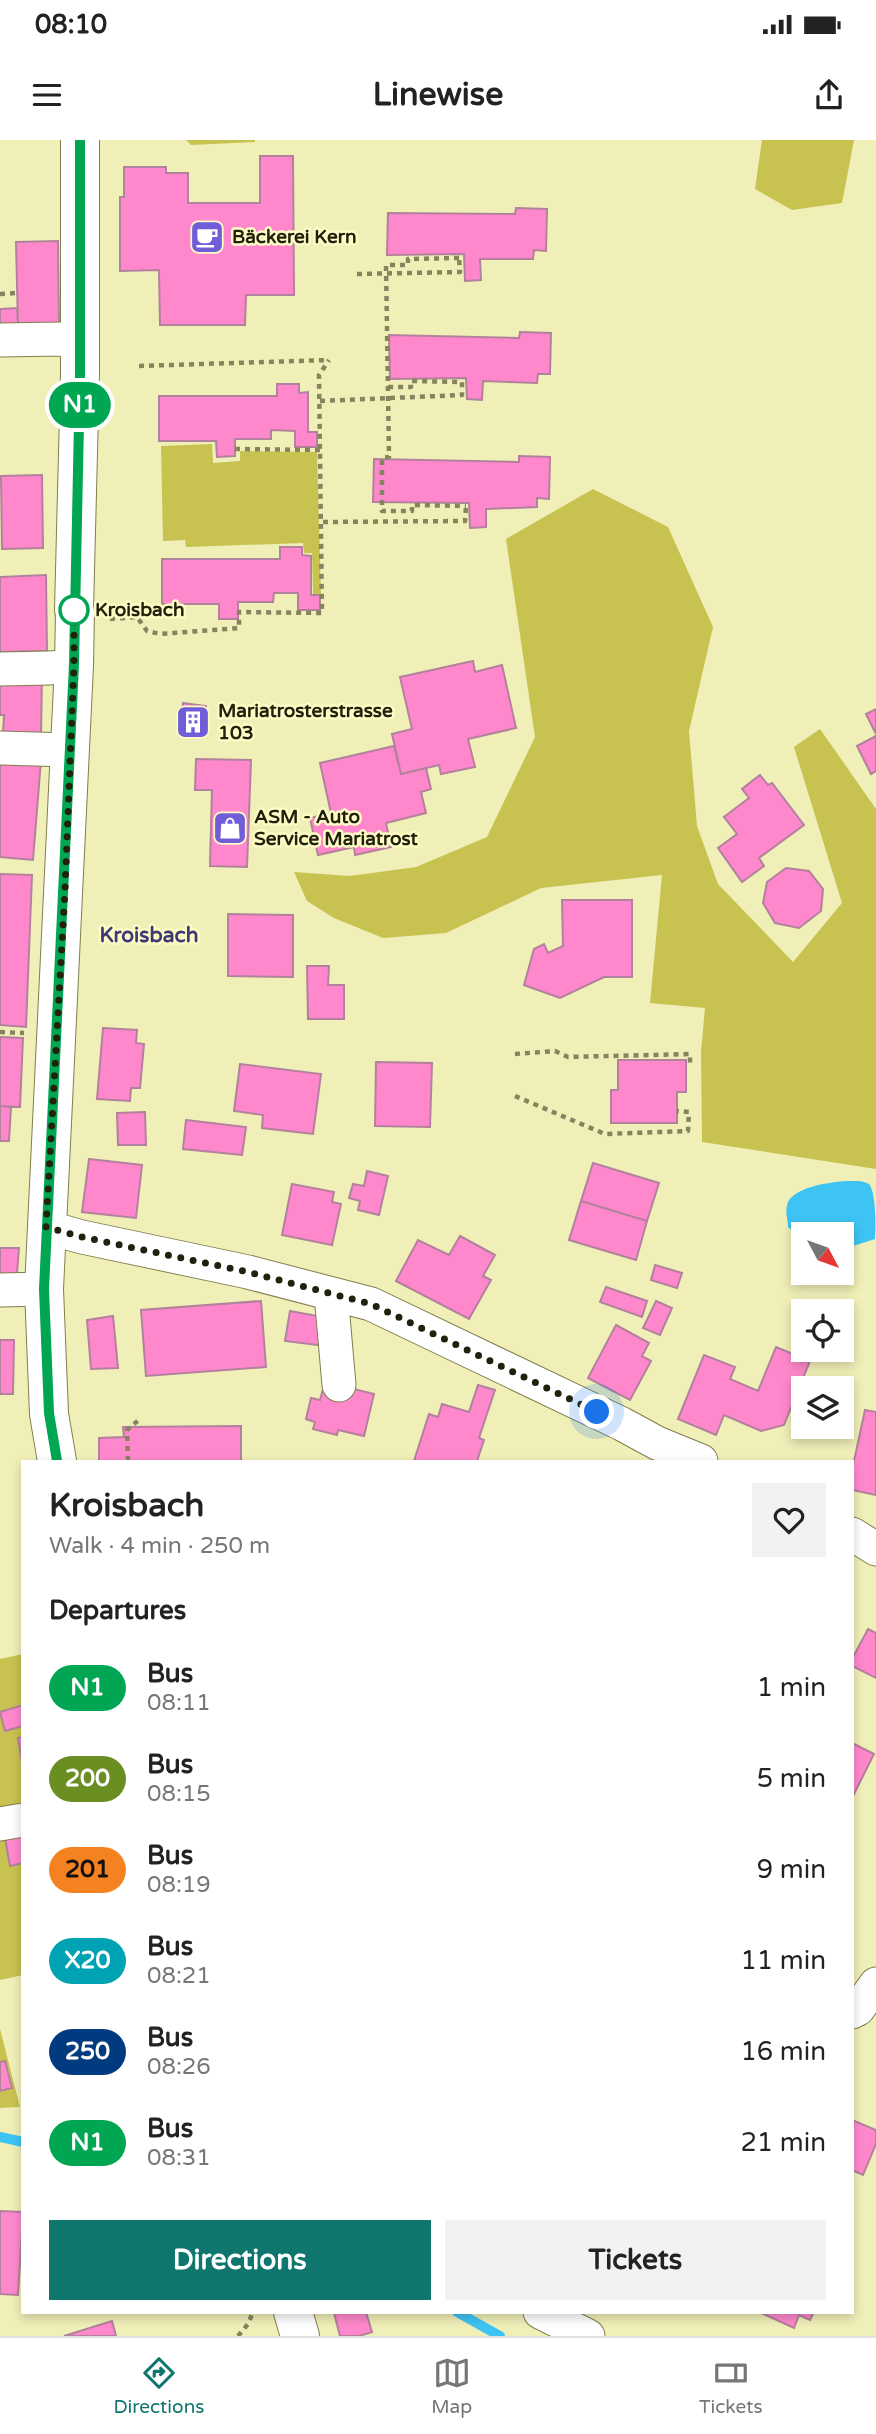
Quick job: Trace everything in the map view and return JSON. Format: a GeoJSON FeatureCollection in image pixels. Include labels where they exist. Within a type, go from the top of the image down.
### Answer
{"type":"FeatureCollection","features":[{"type":"Feature","properties":{"kind":"main road"},"geometry":{"type":"LineString","coordinates":[[57,1460],[49,1413],[44,1289],[74,664],[80,345],[80,140]]}},
{"type":"Feature","properties":{"kind":"main road"},"geometry":{"type":"LineString","coordinates":[[294,2314],[300,2336]]}},
{"type":"Feature","properties":{"kind":"street"},"geometry":{"type":"LineString","coordinates":[[0,340],[61,339],[80,345]]}},
{"type":"Feature","properties":{"kind":"street"},"geometry":{"type":"LineString","coordinates":[[0,669],[50,668],[74,664]]}},
{"type":"Feature","properties":{"kind":"street"},"geometry":{"type":"LineString","coordinates":[[0,748],[70,750]]}},
{"type":"Feature","properties":{"kind":"street"},"geometry":{"type":"LineString","coordinates":[[46,1227],[248,1272],[371,1304],[643,1450],[696,1460]]}},
{"type":"Feature","properties":{"kind":"street"},"geometry":{"type":"LineString","coordinates":[[0,1290],[44,1289]]}},
{"type":"Feature","properties":{"kind":"street"},"geometry":{"type":"LineString","coordinates":[[331,1294],[339,1385]]}},
{"type":"Feature","properties":{"kind":"street"},"geometry":{"type":"LineString","coordinates":[[854,1536],[876,1549]]}},
{"type":"Feature","properties":{"kind":"street"},"geometry":{"type":"LineString","coordinates":[[0,1824],[21,1820]]}},
{"type":"Feature","properties":{"kind":"street"},"geometry":{"type":"LineString","coordinates":[[854,2011],[876,1984]]}},
{"type":"Feature","properties":{"kind":"street"},"geometry":{"type":"LineString","coordinates":[[544,2314],[589,2336]]}},
{"type":"Feature","properties":{"kind":"path"},"geometry":{"type":"LineString","coordinates":[[323,522],[465,520],[466,506],[412,505],[412,511],[382,511],[382,457],[389,457],[388,387],[386,265],[408,265],[408,259],[459,258],[460,272],[357,274]]}},
{"type":"Feature","properties":{"kind":"path"},"geometry":{"type":"LineString","coordinates":[[0,294],[17,293]]}},
{"type":"Feature","properties":{"kind":"path"},"geometry":{"type":"LineString","coordinates":[[104,619],[137,617],[146,631],[160,634],[239,628],[239,612],[323,613],[319,375],[329,360],[139,366]]}},
{"type":"Feature","properties":{"kind":"path"},"geometry":{"type":"LineString","coordinates":[[320,401],[462,395],[462,382],[411,381],[411,387],[388,387]]}},
{"type":"Feature","properties":{"kind":"path"},"geometry":{"type":"LineString","coordinates":[[235,449],[321,450]]}},
{"type":"Feature","properties":{"kind":"path"},"geometry":{"type":"LineString","coordinates":[[0,1032],[28,1033]]}},
{"type":"Feature","properties":{"kind":"path"},"geometry":{"type":"LineString","coordinates":[[515,1054],[555,1052],[568,1057],[690,1054],[690,1065]]}},
{"type":"Feature","properties":{"kind":"path"},"geometry":{"type":"LineString","coordinates":[[515,1096],[606,1134],[688,1131],[689,1112],[677,1111]]}},
{"type":"Feature","properties":{"kind":"path"},"geometry":{"type":"LineString","coordinates":[[128,1460],[127,1430],[141,1418]]}},
{"type":"Feature","properties":{"kind":"path"},"geometry":{"type":"LineString","coordinates":[[238,2336],[252,2314]]}},
{"type":"Feature","properties":{"kind":"shaded area"},"geometry":{"type":"Polygon","coordinates":[[[186,140],[255,140],[255,142],[191,145],[186,140]]]}},
{"type":"Feature","properties":{"kind":"shaded area"},"geometry":{"type":"Polygon","coordinates":[[[762,140],[854,140],[842,203],[792,210],[755,189],[762,140]]]}},
{"type":"Feature","properties":{"kind":"shaded area"},"geometry":{"type":"Polygon","coordinates":[[[212,444],[213,463],[240,461],[240,451],[317,452],[321,594],[313,594],[312,553],[304,553],[303,543],[186,547],[185,540],[163,541],[161,446],[212,444]]]}},
{"type":"Feature","properties":{"kind":"shaded area"},"geometry":{"type":"Polygon","coordinates":[[[593,489],[668,527],[713,627],[689,731],[697,826],[718,884],[793,962],[842,903],[794,747],[820,729],[876,809],[876,1169],[702,1142],[701,1052],[705,1008],[650,1003],[662,875],[541,888],[446,933],[383,938],[334,918],[307,901],[294,872],[350,876],[416,867],[487,837],[535,737],[506,539],[593,489]]]}},
{"type":"Feature","properties":{"kind":"shaded area"},"geometry":{"type":"Polygon","coordinates":[[[21,1654],[21,1975],[0,1980],[0,1659],[21,1654]]]}},
{"type":"Feature","properties":{"kind":"shaded area"},"geometry":{"type":"Polygon","coordinates":[[[0,2029],[20,2107],[0,2108],[0,2029]]]}},
{"type":"Feature","properties":{"kind":"water"},"geometry":{"type":"Polygon","coordinates":[[[858,1181],[869,1184],[875,1210],[875,1239],[854,1246],[854,1222],[791,1222],[791,1230],[788,1227],[786,1213],[790,1199],[803,1190],[831,1183],[858,1181]]]}},
{"type":"Feature","properties":{"kind":"building","name":"Bäckerei Kern"},"geometry":{"type":"Polygon","coordinates":[[[260,156],[293,156],[294,295],[246,295],[245,325],[160,325],[159,270],[120,271],[120,197],[124,197],[124,167],[166,167],[166,173],[188,173],[188,203],[260,203],[260,156]]]}},
{"type":"Feature","properties":{"kind":"building"},"geometry":{"type":"Polygon","coordinates":[[[516,208],[547,209],[546,251],[534,250],[533,259],[480,259],[481,280],[465,281],[464,254],[387,255],[388,213],[515,214],[516,208]]]}},
{"type":"Feature","properties":{"kind":"building"},"geometry":{"type":"Polygon","coordinates":[[[58,241],[59,324],[18,326],[16,242],[58,241]]]}},
{"type":"Feature","properties":{"kind":"building"},"geometry":{"type":"Polygon","coordinates":[[[17,308],[18,326],[0,326],[0,309],[17,308]]]}},
{"type":"Feature","properties":{"kind":"building"},"geometry":{"type":"Polygon","coordinates":[[[520,332],[551,333],[550,374],[538,374],[537,383],[483,381],[482,400],[467,399],[466,378],[390,379],[389,335],[519,338],[520,332]]]}},
{"type":"Feature","properties":{"kind":"building"},"geometry":{"type":"Polygon","coordinates":[[[277,384],[299,384],[299,393],[308,392],[308,432],[317,432],[317,447],[295,447],[295,431],[271,430],[271,439],[235,439],[235,456],[217,457],[216,441],[159,441],[159,396],[277,396],[277,384]]]}},
{"type":"Feature","properties":{"kind":"building"},"geometry":{"type":"Polygon","coordinates":[[[519,456],[550,457],[549,499],[537,498],[537,507],[486,509],[486,527],[470,528],[469,503],[373,502],[374,459],[519,462],[519,456]]]}},
{"type":"Feature","properties":{"kind":"building"},"geometry":{"type":"Polygon","coordinates":[[[42,475],[43,548],[2,549],[1,476],[42,475]]]}},
{"type":"Feature","properties":{"kind":"building"},"geometry":{"type":"Polygon","coordinates":[[[280,547],[302,547],[302,555],[311,556],[311,595],[320,595],[320,610],[298,610],[298,593],[274,593],[273,602],[238,602],[238,619],[219,619],[219,604],[162,604],[162,559],[280,559],[280,547]]]}},
{"type":"Feature","properties":{"kind":"building"},"geometry":{"type":"Polygon","coordinates":[[[46,575],[47,651],[0,652],[0,577],[46,575]]]}},
{"type":"Feature","properties":{"kind":"building"},"geometry":{"type":"Polygon","coordinates":[[[473,661],[475,672],[502,665],[516,728],[468,739],[475,767],[441,774],[439,765],[401,774],[392,734],[412,729],[400,677],[473,661]]]}},
{"type":"Feature","properties":{"kind":"building"},"geometry":{"type":"Polygon","coordinates":[[[42,674],[41,736],[3,735],[4,715],[0,715],[0,683],[42,674]]]}},
{"type":"Feature","properties":{"kind":"building","name":"Mariatrosterstrasse 103"},"geometry":{"type":"Polygon","coordinates":[[[183,703],[206,706],[204,730],[181,728],[183,703]]]}},
{"type":"Feature","properties":{"kind":"building"},"geometry":{"type":"Polygon","coordinates":[[[876,709],[876,734],[866,714],[876,709]]]}},
{"type":"Feature","properties":{"kind":"building"},"geometry":{"type":"Polygon","coordinates":[[[876,736],[876,771],[871,774],[857,746],[876,736]]]}},
{"type":"Feature","properties":{"kind":"building"},"geometry":{"type":"Polygon","coordinates":[[[394,746],[401,774],[426,768],[431,789],[421,792],[426,813],[386,823],[391,847],[355,855],[354,847],[318,855],[310,818],[331,813],[320,763],[394,746]]]}},
{"type":"Feature","properties":{"kind":"building"},"geometry":{"type":"Polygon","coordinates":[[[0,757],[41,760],[33,860],[0,857],[0,757]]]}},
{"type":"Feature","properties":{"kind":"building","name":"ASM - Auto Service Mariatrost"},"geometry":{"type":"Polygon","coordinates":[[[196,759],[251,760],[247,867],[210,866],[212,790],[195,790],[196,759]]]}},
{"type":"Feature","properties":{"kind":"building"},"geometry":{"type":"Polygon","coordinates":[[[760,775],[768,785],[772,783],[804,825],[759,858],[764,866],[742,882],[718,848],[737,834],[724,817],[749,798],[742,789],[760,775]]]}},
{"type":"Feature","properties":{"kind":"building"},"geometry":{"type":"Polygon","coordinates":[[[786,868],[809,871],[823,889],[821,911],[799,928],[775,923],[763,903],[767,882],[786,868]]]}},
{"type":"Feature","properties":{"kind":"building"},"geometry":{"type":"Polygon","coordinates":[[[0,874],[32,875],[26,1027],[0,1025],[0,874]]]}},
{"type":"Feature","properties":{"kind":"building"},"geometry":{"type":"Polygon","coordinates":[[[562,900],[632,900],[632,977],[604,977],[560,998],[524,985],[534,949],[544,944],[548,953],[563,946],[562,900]]]}},
{"type":"Feature","properties":{"kind":"building"},"geometry":{"type":"Polygon","coordinates":[[[228,914],[293,915],[293,977],[228,976],[228,914]]]}},
{"type":"Feature","properties":{"kind":"building"},"geometry":{"type":"Polygon","coordinates":[[[307,966],[329,966],[328,985],[344,985],[344,1019],[308,1019],[307,966]]]}},
{"type":"Feature","properties":{"kind":"building"},"geometry":{"type":"Polygon","coordinates":[[[103,1028],[137,1030],[136,1043],[144,1044],[140,1088],[131,1088],[130,1101],[97,1099],[103,1028]]]}},
{"type":"Feature","properties":{"kind":"building"},"geometry":{"type":"Polygon","coordinates":[[[0,1037],[23,1038],[20,1107],[0,1106],[0,1037]]]}},
{"type":"Feature","properties":{"kind":"building"},"geometry":{"type":"Polygon","coordinates":[[[618,1060],[686,1060],[686,1092],[677,1092],[677,1123],[611,1123],[611,1090],[618,1090],[618,1060]]]}},
{"type":"Feature","properties":{"kind":"building"},"geometry":{"type":"Polygon","coordinates":[[[376,1062],[432,1063],[430,1127],[375,1126],[376,1062]]]}},
{"type":"Feature","properties":{"kind":"building"},"geometry":{"type":"Polygon","coordinates":[[[240,1064],[321,1074],[313,1134],[262,1128],[263,1115],[234,1111],[240,1064]]]}},
{"type":"Feature","properties":{"kind":"building"},"geometry":{"type":"Polygon","coordinates":[[[0,1106],[11,1107],[9,1141],[0,1141],[0,1106]]]}},
{"type":"Feature","properties":{"kind":"building"},"geometry":{"type":"Polygon","coordinates":[[[145,1112],[146,1145],[118,1145],[117,1113],[145,1112]]]}},
{"type":"Feature","properties":{"kind":"building"},"geometry":{"type":"Polygon","coordinates":[[[186,1120],[246,1127],[242,1155],[183,1149],[186,1120]]]}},
{"type":"Feature","properties":{"kind":"building"},"geometry":{"type":"Polygon","coordinates":[[[89,1159],[142,1165],[136,1218],[82,1212],[89,1159]]]}},
{"type":"Feature","properties":{"kind":"building"},"geometry":{"type":"Polygon","coordinates":[[[593,1163],[659,1183],[647,1221],[581,1201],[593,1163]]]}},
{"type":"Feature","properties":{"kind":"building"},"geometry":{"type":"Polygon","coordinates":[[[367,1171],[388,1176],[379,1215],[358,1210],[360,1201],[349,1198],[353,1184],[364,1186],[367,1171]]]}},
{"type":"Feature","properties":{"kind":"building"},"geometry":{"type":"Polygon","coordinates":[[[292,1184],[334,1192],[332,1202],[341,1204],[332,1245],[282,1235],[292,1184]]]}},
{"type":"Feature","properties":{"kind":"building"},"geometry":{"type":"Polygon","coordinates":[[[581,1201],[647,1221],[636,1260],[569,1240],[581,1201]]]}},
{"type":"Feature","properties":{"kind":"building"},"geometry":{"type":"Polygon","coordinates":[[[460,1236],[495,1255],[483,1276],[491,1280],[469,1319],[396,1281],[418,1240],[449,1255],[460,1236]]]}},
{"type":"Feature","properties":{"kind":"building"},"geometry":{"type":"Polygon","coordinates":[[[0,1248],[19,1248],[16,1286],[0,1285],[0,1248]]]}},
{"type":"Feature","properties":{"kind":"building"},"geometry":{"type":"Polygon","coordinates":[[[655,1265],[682,1273],[677,1288],[651,1280],[655,1265]]]}},
{"type":"Feature","properties":{"kind":"building"},"geometry":{"type":"Polygon","coordinates":[[[606,1287],[647,1301],[642,1317],[600,1302],[606,1287]]]}},
{"type":"Feature","properties":{"kind":"building"},"geometry":{"type":"Polygon","coordinates":[[[261,1301],[266,1367],[146,1376],[141,1310],[261,1301]]]}},
{"type":"Feature","properties":{"kind":"building"},"geometry":{"type":"Polygon","coordinates":[[[656,1301],[672,1308],[660,1335],[643,1328],[656,1301]]]}},
{"type":"Feature","properties":{"kind":"building"},"geometry":{"type":"Polygon","coordinates":[[[290,1311],[323,1317],[326,1346],[285,1341],[290,1311]]]}},
{"type":"Feature","properties":{"kind":"building"},"geometry":{"type":"Polygon","coordinates":[[[113,1316],[118,1368],[91,1369],[87,1320],[113,1316]]]}},
{"type":"Feature","properties":{"kind":"building"},"geometry":{"type":"Polygon","coordinates":[[[616,1325],[649,1343],[642,1356],[651,1361],[630,1400],[588,1378],[616,1325]]]}},
{"type":"Feature","properties":{"kind":"building"},"geometry":{"type":"Polygon","coordinates":[[[0,1340],[14,1340],[13,1394],[0,1394],[0,1340]]]}},
{"type":"Feature","properties":{"kind":"building"},"geometry":{"type":"Polygon","coordinates":[[[776,1347],[791,1353],[791,1362],[810,1362],[804,1376],[791,1376],[791,1408],[784,1425],[761,1431],[724,1415],[716,1435],[678,1419],[704,1355],[735,1367],[730,1379],[758,1391],[776,1347]]]}},
{"type":"Feature","properties":{"kind":"building"},"geometry":{"type":"Polygon","coordinates":[[[325,1382],[374,1394],[364,1436],[338,1430],[337,1435],[313,1429],[315,1422],[306,1419],[311,1398],[320,1400],[325,1382]]]}},
{"type":"Feature","properties":{"kind":"building"},"geometry":{"type":"Polygon","coordinates":[[[478,1385],[495,1390],[479,1438],[484,1440],[477,1460],[414,1460],[429,1414],[438,1417],[442,1404],[469,1412],[478,1385]]]}},
{"type":"Feature","properties":{"kind":"building"},"geometry":{"type":"Polygon","coordinates":[[[865,1410],[876,1412],[876,1495],[854,1490],[854,1461],[865,1410]]]}},
{"type":"Feature","properties":{"kind":"building"},"geometry":{"type":"Polygon","coordinates":[[[241,1426],[241,1460],[99,1460],[99,1438],[124,1437],[123,1427],[241,1426]]]}},
{"type":"Feature","properties":{"kind":"building"},"geometry":{"type":"Polygon","coordinates":[[[868,1629],[876,1633],[876,1678],[854,1667],[854,1655],[868,1629]]]}},
{"type":"Feature","properties":{"kind":"building"},"geometry":{"type":"Polygon","coordinates":[[[21,1706],[21,1727],[5,1731],[0,1712],[21,1706]]]}},
{"type":"Feature","properties":{"kind":"building"},"geometry":{"type":"Polygon","coordinates":[[[854,1744],[874,1754],[854,1794],[854,1744]]]}},
{"type":"Feature","properties":{"kind":"building"},"geometry":{"type":"Polygon","coordinates":[[[21,1835],[21,1863],[10,1866],[5,1838],[21,1835]]]}},
{"type":"Feature","properties":{"kind":"building"},"geometry":{"type":"Polygon","coordinates":[[[5,2061],[12,2088],[0,2091],[0,2062],[5,2061]]]}},
{"type":"Feature","properties":{"kind":"building"},"geometry":{"type":"Polygon","coordinates":[[[854,2121],[876,2130],[876,2144],[863,2175],[854,2171],[854,2121]]]}},
{"type":"Feature","properties":{"kind":"building"},"geometry":{"type":"Polygon","coordinates":[[[0,2211],[21,2212],[18,2295],[0,2294],[0,2211]]]}},
{"type":"Feature","properties":{"kind":"building"},"geometry":{"type":"Polygon","coordinates":[[[334,2314],[367,2314],[372,2332],[359,2336],[340,2336],[334,2314]]]}},
{"type":"Feature","properties":{"kind":"building"},"geometry":{"type":"Polygon","coordinates":[[[763,2314],[813,2314],[810,2320],[799,2315],[794,2328],[763,2314]]]}},
{"type":"Feature","properties":{"kind":"building"},"geometry":{"type":"Polygon","coordinates":[[[112,2321],[116,2336],[64,2336],[112,2321]]]}},
{"type":"Feature","properties":{"kind":"waterway"},"geometry":{"type":"LineString","coordinates":[[0,2137],[21,2142]]}},
{"type":"Feature","properties":{"kind":"waterway"},"geometry":{"type":"LineString","coordinates":[[461,2314],[500,2336]]}},
{"type":"Feature","properties":{"kind":"bus line","name":"N1"},"geometry":{"type":"LineString","coordinates":[[57,1460],[49,1413],[44,1289],[74,664],[79,481],[80,140]]}},
{"type":"Feature","properties":{"kind":"place","name":"Bäckerei Kern"},"geometry":{"type":"Point","coordinates":[207,237]}},
{"type":"Feature","properties":{"kind":"place","name":"Kroisbach"},"geometry":{"type":"Point","coordinates":[74,610]}},
{"type":"Feature","properties":{"kind":"place","name":"Mariatrosterstrasse 103"},"geometry":{"type":"Point","coordinates":[193,722]}},
{"type":"Feature","properties":{"kind":"place","name":"ASM - Auto Service Mariatrost"},"geometry":{"type":"Point","coordinates":[230,828]}},
{"type":"Feature","properties":{"kind":"district","name":"Kroisbach"},"geometry":{"type":"Point","coordinates":[149,935]}},
{"type":"Feature","properties":{"kind":"route"},"geometry":{"type":"LineString","coordinates":[[74,610],[65,890],[46,1227],[248,1272],[371,1304],[597,1412]]}}]}
